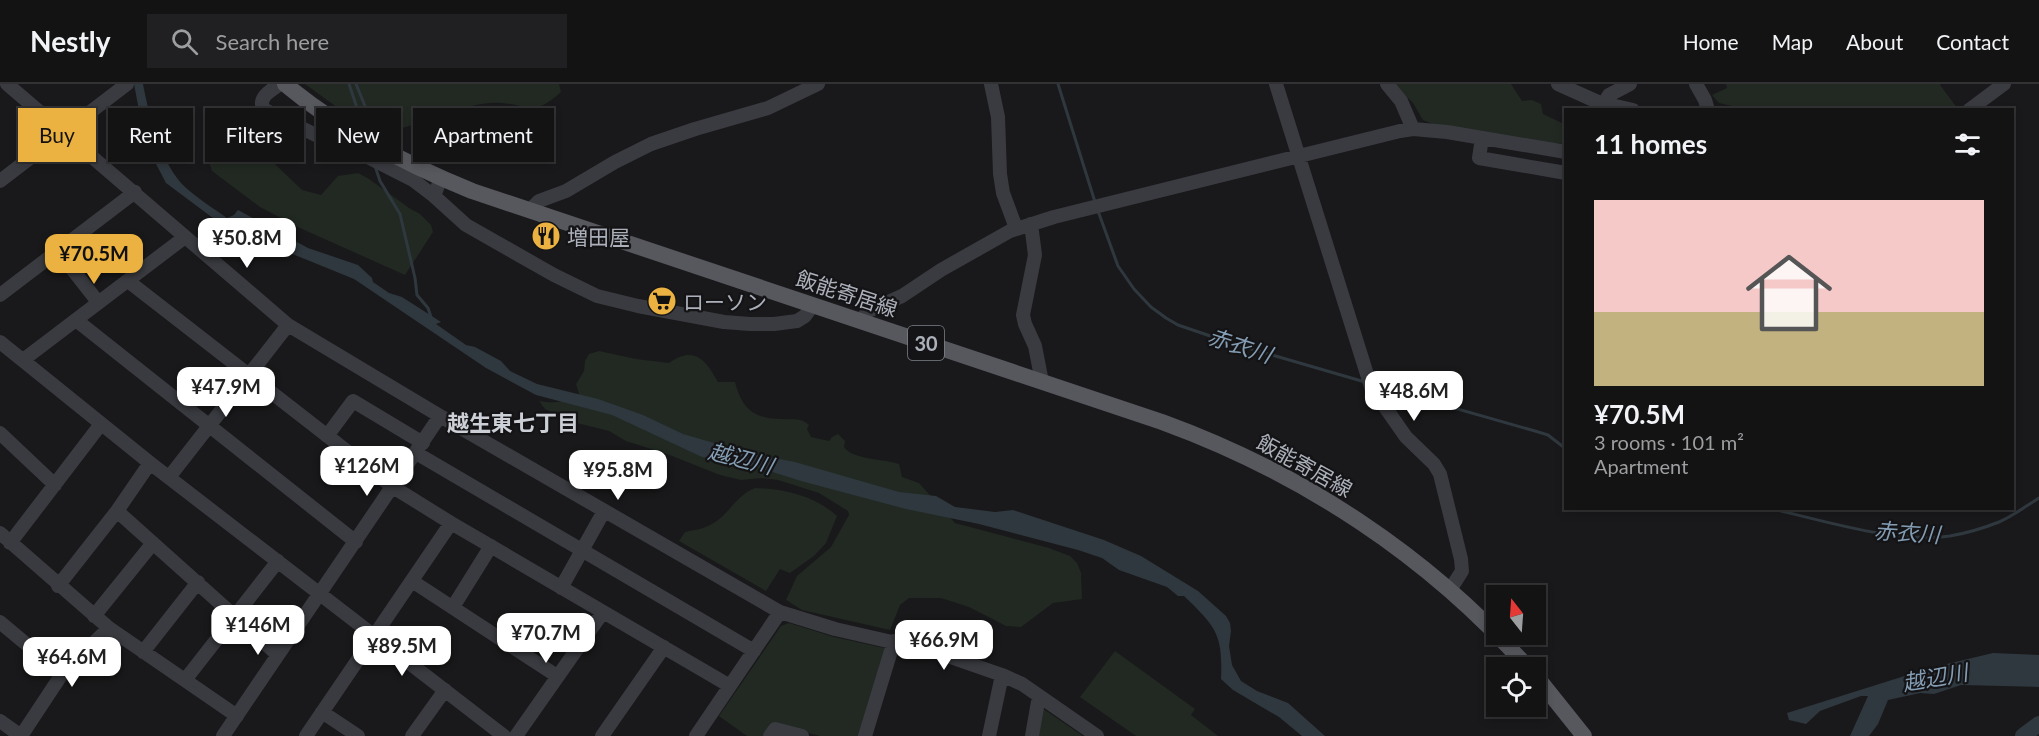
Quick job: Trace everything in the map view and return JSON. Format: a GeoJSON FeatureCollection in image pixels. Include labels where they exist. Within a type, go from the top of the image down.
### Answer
{"type":"FeatureCollection","features":[{"type":"Feature","properties":{"kind":"main road","name":"飯能寄居線"},"geometry":{"type":"LineString","coordinates":[[285,84],[352,130],[441,178],[529,211],[1182,430],[1278,472],[1370,528],[1450,590],[1518,657]]}},
{"type":"Feature","properties":{"kind":"main road"},"geometry":{"type":"LineString","coordinates":[[1546,688],[1584,736]]}},
{"type":"Feature","properties":{"kind":"street"},"geometry":{"type":"LineString","coordinates":[[7,84],[36,108]]}},
{"type":"Feature","properties":{"kind":"street"},"geometry":{"type":"LineString","coordinates":[[96,108],[127,84]]}},
{"type":"Feature","properties":{"kind":"street"},"geometry":{"type":"LineString","coordinates":[[280,84],[264,96],[261,105],[263,109],[336,146],[362,154],[413,180],[466,225],[554,275],[597,296],[703,318],[750,324],[797,321],[805,316],[812,306]]}},
{"type":"Feature","properties":{"kind":"street"},"geometry":{"type":"LineString","coordinates":[[529,211],[538,201],[566,191],[651,144],[768,108],[819,84]]}},
{"type":"Feature","properties":{"kind":"street"},"geometry":{"type":"LineString","coordinates":[[991,84],[998,117],[1000,174],[1016,228]]}},
{"type":"Feature","properties":{"kind":"street"},"geometry":{"type":"LineString","coordinates":[[1276,84],[1371,387],[1406,437],[1434,464],[1440,474],[1461,559],[1462,571],[1450,590]]}},
{"type":"Feature","properties":{"kind":"street"},"geometry":{"type":"LineString","coordinates":[[1387,84],[1401,101],[1413,129]]}},
{"type":"Feature","properties":{"kind":"street"},"geometry":{"type":"LineString","coordinates":[[1558,84],[1604,103],[1625,108]]}},
{"type":"Feature","properties":{"kind":"street"},"geometry":{"type":"LineString","coordinates":[[1604,103],[1609,95],[1630,84]]}},
{"type":"Feature","properties":{"kind":"street"},"geometry":{"type":"LineString","coordinates":[[1696,84],[1707,108]]}},
{"type":"Feature","properties":{"kind":"street"},"geometry":{"type":"LineString","coordinates":[[1971,108],[1996,86]]}},
{"type":"Feature","properties":{"kind":"street"},"geometry":{"type":"LineString","coordinates":[[860,321],[868,311],[902,296],[970,253],[1016,228],[1400,130],[1413,129],[1482,138],[1564,152]]}},
{"type":"Feature","properties":{"kind":"street"},"geometry":{"type":"LineString","coordinates":[[1482,138],[1479,158],[1564,173]]}},
{"type":"Feature","properties":{"kind":"street"},"geometry":{"type":"LineString","coordinates":[[96,159],[288,325],[604,511],[780,612],[835,629],[959,659],[1002,675],[1040,696],[1097,736]]}},
{"type":"Feature","properties":{"kind":"street"},"geometry":{"type":"LineString","coordinates":[[0,181],[25,162]]}},
{"type":"Feature","properties":{"kind":"street"},"geometry":{"type":"LineString","coordinates":[[434,196],[441,178]]}},
{"type":"Feature","properties":{"kind":"street"},"geometry":{"type":"LineString","coordinates":[[0,295],[135,192]]}},
{"type":"Feature","properties":{"kind":"street"},"geometry":{"type":"LineString","coordinates":[[1031,224],[1035,255],[1023,315],[1024,324],[1035,346],[1042,382]]}},
{"type":"Feature","properties":{"kind":"street"},"geometry":{"type":"LineString","coordinates":[[22,360],[185,237]]}},
{"type":"Feature","properties":{"kind":"street"},"geometry":{"type":"LineString","coordinates":[[58,251],[98,302]]}},
{"type":"Feature","properties":{"kind":"street"},"geometry":{"type":"LineString","coordinates":[[128,281],[393,487],[730,686]]}},
{"type":"Feature","properties":{"kind":"street"},"geometry":{"type":"LineString","coordinates":[[76,320],[356,542]]}},
{"type":"Feature","properties":{"kind":"street"},"geometry":{"type":"LineString","coordinates":[[170,476],[288,325]]}},
{"type":"Feature","properties":{"kind":"street"},"geometry":{"type":"LineString","coordinates":[[0,342],[150,463],[170,476],[504,736]]}},
{"type":"Feature","properties":{"kind":"street"},"geometry":{"type":"LineString","coordinates":[[327,436],[353,401],[419,448],[582,551],[754,651]]}},
{"type":"Feature","properties":{"kind":"street"},"geometry":{"type":"LineString","coordinates":[[223,736],[440,416]]}},
{"type":"Feature","properties":{"kind":"street"},"geometry":{"type":"LineString","coordinates":[[10,543],[101,424]]}},
{"type":"Feature","properties":{"kind":"street"},"geometry":{"type":"LineString","coordinates":[[0,433],[55,485]]}},
{"type":"Feature","properties":{"kind":"street"},"geometry":{"type":"LineString","coordinates":[[58,586],[117,511],[150,463]]}},
{"type":"Feature","properties":{"kind":"street"},"geometry":{"type":"LineString","coordinates":[[117,511],[278,655]]}},
{"type":"Feature","properties":{"kind":"street"},"geometry":{"type":"LineString","coordinates":[[561,588],[604,511]]}},
{"type":"Feature","properties":{"kind":"street"},"geometry":{"type":"LineString","coordinates":[[306,736],[451,523]]}},
{"type":"Feature","properties":{"kind":"street"},"geometry":{"type":"LineString","coordinates":[[0,533],[58,586],[109,628],[237,716]]}},
{"type":"Feature","properties":{"kind":"street"},"geometry":{"type":"LineString","coordinates":[[94,616],[153,543]]}},
{"type":"Feature","properties":{"kind":"street"},"geometry":{"type":"LineString","coordinates":[[453,607],[491,546]]}},
{"type":"Feature","properties":{"kind":"street"},"geometry":{"type":"LineString","coordinates":[[185,680],[278,561]]}},
{"type":"Feature","properties":{"kind":"street"},"geometry":{"type":"LineString","coordinates":[[412,581],[557,676]]}},
{"type":"Feature","properties":{"kind":"street"},"geometry":{"type":"LineString","coordinates":[[143,652],[198,582]]}},
{"type":"Feature","properties":{"kind":"street"},"geometry":{"type":"LineString","coordinates":[[516,736],[603,612]]}},
{"type":"Feature","properties":{"kind":"street"},"geometry":{"type":"LineString","coordinates":[[696,736],[780,612]]}},
{"type":"Feature","properties":{"kind":"street"},"geometry":{"type":"LineString","coordinates":[[1,624],[62,674]]}},
{"type":"Feature","properties":{"kind":"street"},"geometry":{"type":"LineString","coordinates":[[0,721],[21,736],[62,674],[109,628]]}},
{"type":"Feature","properties":{"kind":"street"},"geometry":{"type":"LineString","coordinates":[[865,736],[894,642]]}},
{"type":"Feature","properties":{"kind":"street"},"geometry":{"type":"LineString","coordinates":[[602,736],[664,647]]}},
{"type":"Feature","properties":{"kind":"street"},"geometry":{"type":"LineString","coordinates":[[989,736],[1002,675]]}},
{"type":"Feature","properties":{"kind":"street"},"geometry":{"type":"LineString","coordinates":[[412,736],[445,690]]}},
{"type":"Feature","properties":{"kind":"street"},"geometry":{"type":"LineString","coordinates":[[1032,736],[1040,696]]}},
{"type":"Feature","properties":{"kind":"street"},"geometry":{"type":"LineString","coordinates":[[322,712],[358,736]]}},
{"type":"Feature","properties":{"kind":"street"},"geometry":{"type":"LineString","coordinates":[[770,736],[775,729],[802,736]]}},
{"type":"Feature","properties":{"kind":"shaded area"},"geometry":{"type":"Polygon","coordinates":[[[305,84],[559,84],[561,92],[545,104],[532,108],[495,103],[466,108],[413,108],[413,125],[402,128],[401,108],[338,108],[305,84]]]}},
{"type":"Feature","properties":{"kind":"shaded area"},"geometry":{"type":"Polygon","coordinates":[[[1394,84],[1511,84],[1522,101],[1532,100],[1541,104],[1543,114],[1564,124],[1564,144],[1505,140],[1469,129],[1435,125],[1423,120],[1413,103],[1394,84]]]}},
{"type":"Feature","properties":{"kind":"shaded area"},"geometry":{"type":"Polygon","coordinates":[[[1726,84],[1941,84],[1957,108],[1733,108],[1719,103],[1712,95],[1727,88],[1726,84]]]}},
{"type":"Feature","properties":{"kind":"shaded area"},"geometry":{"type":"Polygon","coordinates":[[[209,162],[273,162],[302,190],[321,195],[338,176],[358,173],[420,214],[431,225],[433,232],[405,275],[300,228],[260,207],[212,171],[209,162]]]}},
{"type":"Feature","properties":{"kind":"shaded area"},"geometry":{"type":"Polygon","coordinates":[[[599,351],[669,363],[686,355],[698,358],[709,367],[718,382],[735,382],[741,399],[751,411],[772,419],[803,421],[809,425],[807,429],[811,437],[829,441],[838,434],[845,441],[844,447],[854,454],[899,464],[902,477],[919,483],[955,523],[1049,548],[1070,556],[1077,563],[1081,573],[1082,599],[1053,603],[1021,627],[1006,626],[969,607],[941,598],[909,598],[900,605],[890,630],[802,610],[786,600],[797,576],[831,547],[849,515],[848,511],[819,493],[778,480],[761,478],[741,480],[720,475],[626,441],[609,431],[569,421],[545,409],[539,401],[560,402],[579,394],[576,384],[584,371],[585,361],[589,354],[599,351]]]}},
{"type":"Feature","properties":{"kind":"shaded area"},"geometry":{"type":"Polygon","coordinates":[[[755,488],[799,495],[819,503],[837,516],[826,543],[814,556],[790,573],[780,569],[766,591],[679,541],[685,532],[706,527],[718,520],[742,496],[755,488]]]}},
{"type":"Feature","properties":{"kind":"shaded area"},"geometry":{"type":"Polygon","coordinates":[[[789,623],[834,637],[884,648],[885,653],[861,736],[820,736],[773,724],[763,736],[747,736],[719,716],[781,626],[789,623]]]}},
{"type":"Feature","properties":{"kind":"shaded area"},"geometry":{"type":"Polygon","coordinates":[[[1115,651],[1195,709],[1191,715],[1218,736],[1136,736],[1080,697],[1115,651]]]}},
{"type":"Feature","properties":{"kind":"shaded area"},"geometry":{"type":"Polygon","coordinates":[[[1042,708],[1083,736],[1037,736],[1042,708]]]}},
{"type":"Feature","properties":{"kind":"water"},"geometry":{"type":"Polygon","coordinates":[[[134,84],[143,84],[149,108],[139,108],[134,84]]]}},
{"type":"Feature","properties":{"kind":"water","name":"越辺川"},"geometry":{"type":"Polygon","coordinates":[[[155,162],[167,162],[185,187],[227,218],[238,210],[308,248],[358,265],[372,278],[373,282],[441,322],[436,324],[466,345],[475,347],[501,361],[510,371],[537,384],[598,399],[643,415],[683,434],[752,454],[795,462],[899,492],[936,496],[955,507],[995,512],[1013,510],[1104,540],[1141,556],[1198,591],[1226,616],[1231,631],[1229,646],[1232,665],[1241,681],[1257,691],[1288,703],[1325,736],[1302,736],[1279,717],[1233,690],[1221,679],[1221,651],[1215,632],[1204,616],[1184,596],[1178,596],[1167,587],[1119,570],[1102,558],[1078,550],[979,524],[906,509],[763,469],[702,457],[612,415],[536,395],[486,368],[354,279],[263,242],[249,239],[245,242],[166,183],[155,162]]]}},
{"type":"Feature","properties":{"kind":"water","name":"越辺川"},"geometry":{"type":"Polygon","coordinates":[[[1993,653],[2039,655],[2039,687],[1961,685],[1934,694],[1920,693],[1888,700],[1878,724],[1869,736],[1850,736],[1868,696],[1861,696],[1820,711],[1806,724],[1789,720],[1787,713],[1930,668],[1993,653]]]}},
{"type":"Feature","properties":{"kind":"waterway"},"geometry":{"type":"LineString","coordinates":[[349,84],[357,108]]}},
{"type":"Feature","properties":{"kind":"waterway"},"geometry":{"type":"LineString","coordinates":[[356,84],[366,108]]}},
{"type":"Feature","properties":{"kind":"waterway","name":"赤衣川"},"geometry":{"type":"LineString","coordinates":[[1058,84],[1095,202]]}},
{"type":"Feature","properties":{"kind":"waterway"},"geometry":{"type":"LineString","coordinates":[[375,166],[380,181],[400,214],[417,295],[428,308],[432,320]]}},
{"type":"Feature","properties":{"kind":"waterway","name":"赤衣川"},"geometry":{"type":"LineString","coordinates":[[1098,211],[1118,266],[1134,289],[1151,307],[1166,318],[1178,325],[1231,343],[1365,382]]}},
{"type":"Feature","properties":{"kind":"waterway","name":"赤衣川"},"geometry":{"type":"LineString","coordinates":[[1377,386],[1548,435],[1564,447]]}},
{"type":"Feature","properties":{"kind":"waterway","name":"赤衣川"},"geometry":{"type":"LineString","coordinates":[[1776,510],[1859,530],[1929,538],[1956,535],[1993,524],[2039,498]]}},
{"type":"Feature","properties":{"kind":"waterway"},"geometry":{"type":"LineString","coordinates":[[2023,736],[2039,724]]}},
{"type":"Feature","properties":{"kind":"place","name":"増田屋"},"geometry":{"type":"Point","coordinates":[546,236]}},
{"type":"Feature","properties":{"kind":"place","name":"ローソン"},"geometry":{"type":"Point","coordinates":[662,301]}},
{"type":"Feature","properties":{"kind":"district","name":"越生東七丁目"},"geometry":{"type":"Point","coordinates":[513,422]}}]}
